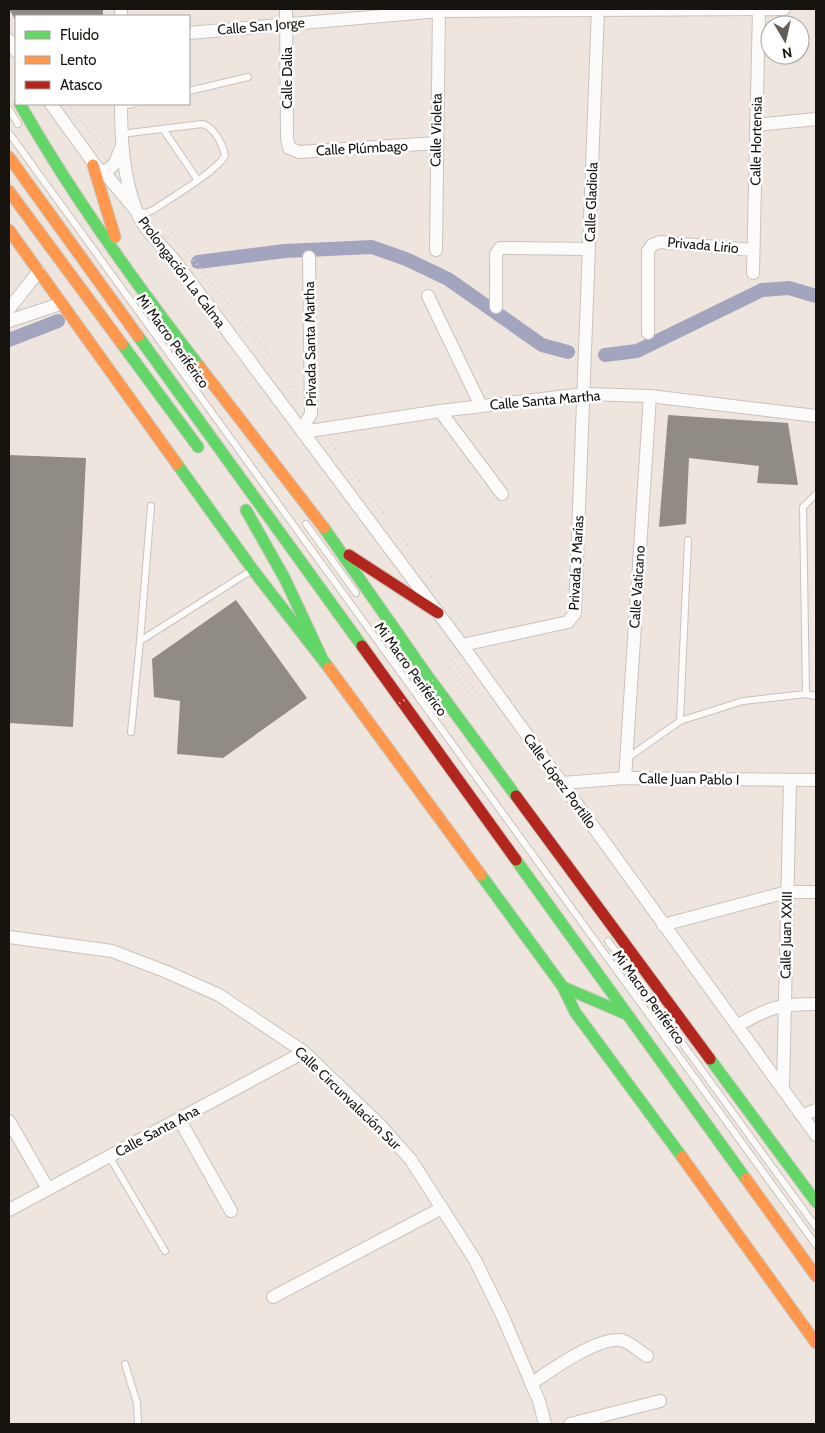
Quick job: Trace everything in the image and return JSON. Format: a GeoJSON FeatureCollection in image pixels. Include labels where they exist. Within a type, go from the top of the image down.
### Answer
{"type":"FeatureCollection","features":[{"type":"Feature","properties":{"kind":"main road"},"geometry":{"type":"LineString","coordinates":[[21,105],[52,160],[169,327],[339,548],[424,671],[816,1202]]}},
{"type":"Feature","properties":{"kind":"main road"},"geometry":{"type":"LineString","coordinates":[[9,157],[816,1276]]}},
{"type":"Feature","properties":{"kind":"main road"},"geometry":{"type":"LineString","coordinates":[[98,168],[120,255]]}},
{"type":"Feature","properties":{"kind":"main road"},"geometry":{"type":"LineString","coordinates":[[9,191],[204,455]]}},
{"type":"Feature","properties":{"kind":"main road"},"geometry":{"type":"LineString","coordinates":[[9,230],[60,304],[253,570],[321,656],[563,988],[575,1012],[704,1185],[816,1343]]}},
{"type":"Feature","properties":{"kind":"main road"},"geometry":{"type":"LineString","coordinates":[[302,584],[243,506],[285,579],[321,656]]}},
{"type":"Feature","properties":{"kind":"main road"},"geometry":{"type":"LineString","coordinates":[[339,548],[438,612]]}},
{"type":"Feature","properties":{"kind":"main road"},"geometry":{"type":"LineString","coordinates":[[330,622],[355,653],[381,673]]}},
{"type":"Feature","properties":{"kind":"main road"},"geometry":{"type":"LineString","coordinates":[[563,988],[626,1014]]}},
{"type":"Feature","properties":{"kind":"street","name":"Calle Dalia"},"geometry":{"type":"LineString","coordinates":[[286,9],[287,138],[289,148]]}},
{"type":"Feature","properties":{"kind":"street","name":"Calle San Jorge"},"geometry":{"type":"LineString","coordinates":[[190,33],[439,10],[784,9]]}},
{"type":"Feature","properties":{"kind":"street","name":"Calle Violeta"},"geometry":{"type":"LineString","coordinates":[[436,250],[439,10]]}},
{"type":"Feature","properties":{"kind":"street","name":"Calle Gladiola"},"geometry":{"type":"LineString","coordinates":[[584,394],[598,10]]}},
{"type":"Feature","properties":{"kind":"street","name":"Calle Hortensia"},"geometry":{"type":"LineString","coordinates":[[753,273],[759,10]]}},
{"type":"Feature","properties":{"kind":"street"},"geometry":{"type":"LineString","coordinates":[[52,105],[98,168],[136,210]]}},
{"type":"Feature","properties":{"kind":"street","name":"Prolongación La Calma"},"geometry":{"type":"LineString","coordinates":[[125,105],[121,148],[136,210],[144,225],[175,261],[302,431]]}},
{"type":"Feature","properties":{"kind":"street"},"geometry":{"type":"LineString","coordinates":[[756,125],[816,119]]}},
{"type":"Feature","properties":{"kind":"street","name":"Calle Plúmbago"},"geometry":{"type":"LineString","coordinates":[[289,148],[298,152],[436,144]]}},
{"type":"Feature","properties":{"kind":"street","name":"Prolongación La Calma"},"geometry":{"type":"LineString","coordinates":[[98,168],[108,170],[115,163],[121,148]]}},
{"type":"Feature","properties":{"kind":"street","name":"Privada Lirio"},"geometry":{"type":"LineString","coordinates":[[648,332],[648,251],[652,244],[660,242],[753,250]]}},
{"type":"Feature","properties":{"kind":"street"},"geometry":{"type":"LineString","coordinates":[[496,307],[496,254],[498,250],[589,249]]}},
{"type":"Feature","properties":{"kind":"street","name":"Privada Santa Martha"},"geometry":{"type":"LineString","coordinates":[[302,431],[311,414],[309,257]]}},
{"type":"Feature","properties":{"kind":"street"},"geometry":{"type":"LineString","coordinates":[[9,310],[39,271]]}},
{"type":"Feature","properties":{"kind":"street"},"geometry":{"type":"LineString","coordinates":[[428,296],[481,406]]}},
{"type":"Feature","properties":{"kind":"street"},"geometry":{"type":"LineString","coordinates":[[9,321],[60,304]]}},
{"type":"Feature","properties":{"kind":"street","name":"Calle Santa Martha"},"geometry":{"type":"LineString","coordinates":[[302,431],[440,411],[584,394],[650,396],[816,416]]}},
{"type":"Feature","properties":{"kind":"street","name":"Privada 3 Marías"},"geometry":{"type":"LineString","coordinates":[[462,645],[568,622],[573,618],[576,599],[584,394]]}},
{"type":"Feature","properties":{"kind":"street","name":"Calle Vaticano"},"geometry":{"type":"LineString","coordinates":[[625,778],[650,396]]}},
{"type":"Feature","properties":{"kind":"street"},"geometry":{"type":"LineString","coordinates":[[440,411],[502,494]]}},
{"type":"Feature","properties":{"kind":"street","name":"Calle López Portillo"},"geometry":{"type":"LineString","coordinates":[[302,431],[438,612],[663,925],[738,1024],[816,1135]]}},
{"type":"Feature","properties":{"kind":"street","name":"Calle Juan Pablo I"},"geometry":{"type":"LineString","coordinates":[[562,783],[625,778],[816,780]]}},
{"type":"Feature","properties":{"kind":"street","name":"Calle Juan XXIII"},"geometry":{"type":"LineString","coordinates":[[782,1089],[790,780]]}},
{"type":"Feature","properties":{"kind":"street"},"geometry":{"type":"LineString","coordinates":[[663,925],[787,892],[816,892]]}},
{"type":"Feature","properties":{"kind":"street","name":"Calle Circunvalación Sur"},"geometry":{"type":"LineString","coordinates":[[9,936],[112,951],[167,972],[219,995],[304,1052],[380,1124],[411,1160],[475,1260],[503,1317],[546,1424]]}},
{"type":"Feature","properties":{"kind":"street"},"geometry":{"type":"LineString","coordinates":[[738,1024],[767,1009],[784,1004],[816,1004]]}},
{"type":"Feature","properties":{"kind":"street","name":"Calle Santa Ana"},"geometry":{"type":"LineString","coordinates":[[9,1210],[304,1052]]}},
{"type":"Feature","properties":{"kind":"street"},"geometry":{"type":"LineString","coordinates":[[803,1115],[816,1110]]}},
{"type":"Feature","properties":{"kind":"street"},"geometry":{"type":"LineString","coordinates":[[179,1118],[231,1211]]}},
{"type":"Feature","properties":{"kind":"street"},"geometry":{"type":"LineString","coordinates":[[9,1121],[48,1189]]}},
{"type":"Feature","properties":{"kind":"street"},"geometry":{"type":"LineString","coordinates":[[273,1297],[442,1208]]}},
{"type":"Feature","properties":{"kind":"street"},"geometry":{"type":"LineString","coordinates":[[531,1384],[598,1343],[612,1340],[624,1341],[647,1356]]}},
{"type":"Feature","properties":{"kind":"street"},"geometry":{"type":"LineString","coordinates":[[570,1424],[660,1401]]}},
{"type":"Feature","properties":{"kind":"lane"},"geometry":{"type":"LineString","coordinates":[[190,91],[248,77]]}},
{"type":"Feature","properties":{"kind":"lane"},"geometry":{"type":"LineString","coordinates":[[9,110],[23,131]]}},
{"type":"Feature","properties":{"kind":"lane"},"geometry":{"type":"LineString","coordinates":[[121,134],[202,124],[211,129],[224,149],[225,156],[221,162],[197,180],[153,210],[146,213],[136,210]]}},
{"type":"Feature","properties":{"kind":"lane"},"geometry":{"type":"LineString","coordinates":[[163,129],[197,180]]}},
{"type":"Feature","properties":{"kind":"lane","name":"Mi Macro Periférico"},"geometry":{"type":"LineString","coordinates":[[9,133],[816,1245]]}},
{"type":"Feature","properties":{"kind":"lane","name":"Mi Macro Periférico"},"geometry":{"type":"LineString","coordinates":[[59,184],[224,411]]}},
{"type":"Feature","properties":{"kind":"lane"},"geometry":{"type":"LineString","coordinates":[[806,694],[803,507],[816,494]]}},
{"type":"Feature","properties":{"kind":"lane"},"geometry":{"type":"LineString","coordinates":[[131,732],[151,506]]}},
{"type":"Feature","properties":{"kind":"lane"},"geometry":{"type":"LineString","coordinates":[[300,516],[358,596]]}},
{"type":"Feature","properties":{"kind":"lane"},"geometry":{"type":"LineString","coordinates":[[680,721],[688,540]]}},
{"type":"Feature","properties":{"kind":"lane"},"geometry":{"type":"LineString","coordinates":[[140,641],[253,570]]}},
{"type":"Feature","properties":{"kind":"lane"},"geometry":{"type":"LineString","coordinates":[[626,759],[680,721],[743,701],[806,694],[816,696]]}},
{"type":"Feature","properties":{"kind":"lane","name":"Mi Macro Periférico"},"geometry":{"type":"LineString","coordinates":[[605,936],[816,1227]]}},
{"type":"Feature","properties":{"kind":"lane"},"geometry":{"type":"LineString","coordinates":[[109,1156],[165,1251]]}},
{"type":"Feature","properties":{"kind":"lane"},"geometry":{"type":"LineString","coordinates":[[125,1364],[137,1403],[138,1424]]}},
{"type":"Feature","properties":{"kind":"path"},"geometry":{"type":"LineString","coordinates":[[383,714],[450,668],[471,696],[475,692],[452,660]]}},
{"type":"Feature","properties":{"kind":"building"},"geometry":{"type":"Polygon","coordinates":[[[9,9],[103,9],[103,15],[15,15],[15,19],[9,9]]]}},
{"type":"Feature","properties":{"kind":"building"},"geometry":{"type":"Polygon","coordinates":[[[668,415],[788,423],[798,485],[757,483],[759,466],[689,458],[686,524],[659,527],[668,415]]]}},
{"type":"Feature","properties":{"kind":"building"},"geometry":{"type":"Polygon","coordinates":[[[9,455],[86,458],[73,727],[9,723],[9,455]]]}},
{"type":"Feature","properties":{"kind":"building"},"geometry":{"type":"Polygon","coordinates":[[[236,600],[307,698],[223,758],[177,754],[180,701],[154,697],[152,659],[236,600]]]}},
{"type":"Feature","properties":{"kind":"waterway"},"geometry":{"type":"LineString","coordinates":[[198,262],[285,251],[372,247],[406,259],[448,279],[542,345],[568,352]]}},
{"type":"Feature","properties":{"kind":"waterway"},"geometry":{"type":"LineString","coordinates":[[605,355],[637,351],[762,290],[789,288],[816,296]]}},
{"type":"Feature","properties":{"kind":"waterway"},"geometry":{"type":"LineString","coordinates":[[9,340],[58,321]]}},
{"type":"Feature","properties":{"kind":"traffic: fast"},"geometry":{"type":"LineString","coordinates":[[21,105],[61,172],[105,238],[199,366]]}},
{"type":"Feature","properties":{"kind":"traffic: fast"},"geometry":{"type":"LineString","coordinates":[[138,336],[362,646]]}},
{"type":"Feature","properties":{"kind":"traffic: fast"},"geometry":{"type":"LineString","coordinates":[[122,344],[198,447]]}},
{"type":"Feature","properties":{"kind":"traffic: fast"},"geometry":{"type":"LineString","coordinates":[[177,464],[253,570],[329,668]]}},
{"type":"Feature","properties":{"kind":"traffic: fast"},"geometry":{"type":"LineString","coordinates":[[246,510],[285,579],[321,656]]}},
{"type":"Feature","properties":{"kind":"traffic: fast"},"geometry":{"type":"LineString","coordinates":[[324,528],[424,671],[516,796]]}},
{"type":"Feature","properties":{"kind":"traffic: fast"},"geometry":{"type":"LineString","coordinates":[[516,860],[746,1179]]}},
{"type":"Feature","properties":{"kind":"traffic: fast"},"geometry":{"type":"LineString","coordinates":[[481,875],[563,987],[575,1012],[682,1157]]}},
{"type":"Feature","properties":{"kind":"traffic: fast"},"geometry":{"type":"LineString","coordinates":[[563,987],[626,1014]]}},
{"type":"Feature","properties":{"kind":"traffic: fast"},"geometry":{"type":"LineString","coordinates":[[710,1059],[816,1202]]}},
{"type":"Feature","properties":{"kind":"traffic: slow"},"geometry":{"type":"LineString","coordinates":[[9,157],[138,336]]}},
{"type":"Feature","properties":{"kind":"traffic: slow"},"geometry":{"type":"LineString","coordinates":[[93,165],[115,237]]}},
{"type":"Feature","properties":{"kind":"traffic: slow"},"geometry":{"type":"LineString","coordinates":[[9,191],[122,344]]}},
{"type":"Feature","properties":{"kind":"traffic: slow"},"geometry":{"type":"LineString","coordinates":[[9,230],[177,464]]}},
{"type":"Feature","properties":{"kind":"traffic: slow"},"geometry":{"type":"LineString","coordinates":[[199,366],[324,528]]}},
{"type":"Feature","properties":{"kind":"traffic: slow"},"geometry":{"type":"LineString","coordinates":[[329,668],[481,875]]}},
{"type":"Feature","properties":{"kind":"traffic: slow"},"geometry":{"type":"LineString","coordinates":[[682,1157],[816,1343]]}},
{"type":"Feature","properties":{"kind":"traffic: slow"},"geometry":{"type":"LineString","coordinates":[[746,1179],[816,1276]]}},
{"type":"Feature","properties":{"kind":"traffic: jam"},"geometry":{"type":"LineString","coordinates":[[349,555],[438,613]]}},
{"type":"Feature","properties":{"kind":"traffic: jam"},"geometry":{"type":"LineString","coordinates":[[362,646],[516,860]]}},
{"type":"Feature","properties":{"kind":"traffic: jam"},"geometry":{"type":"LineString","coordinates":[[516,796],[710,1059]]}}]}
